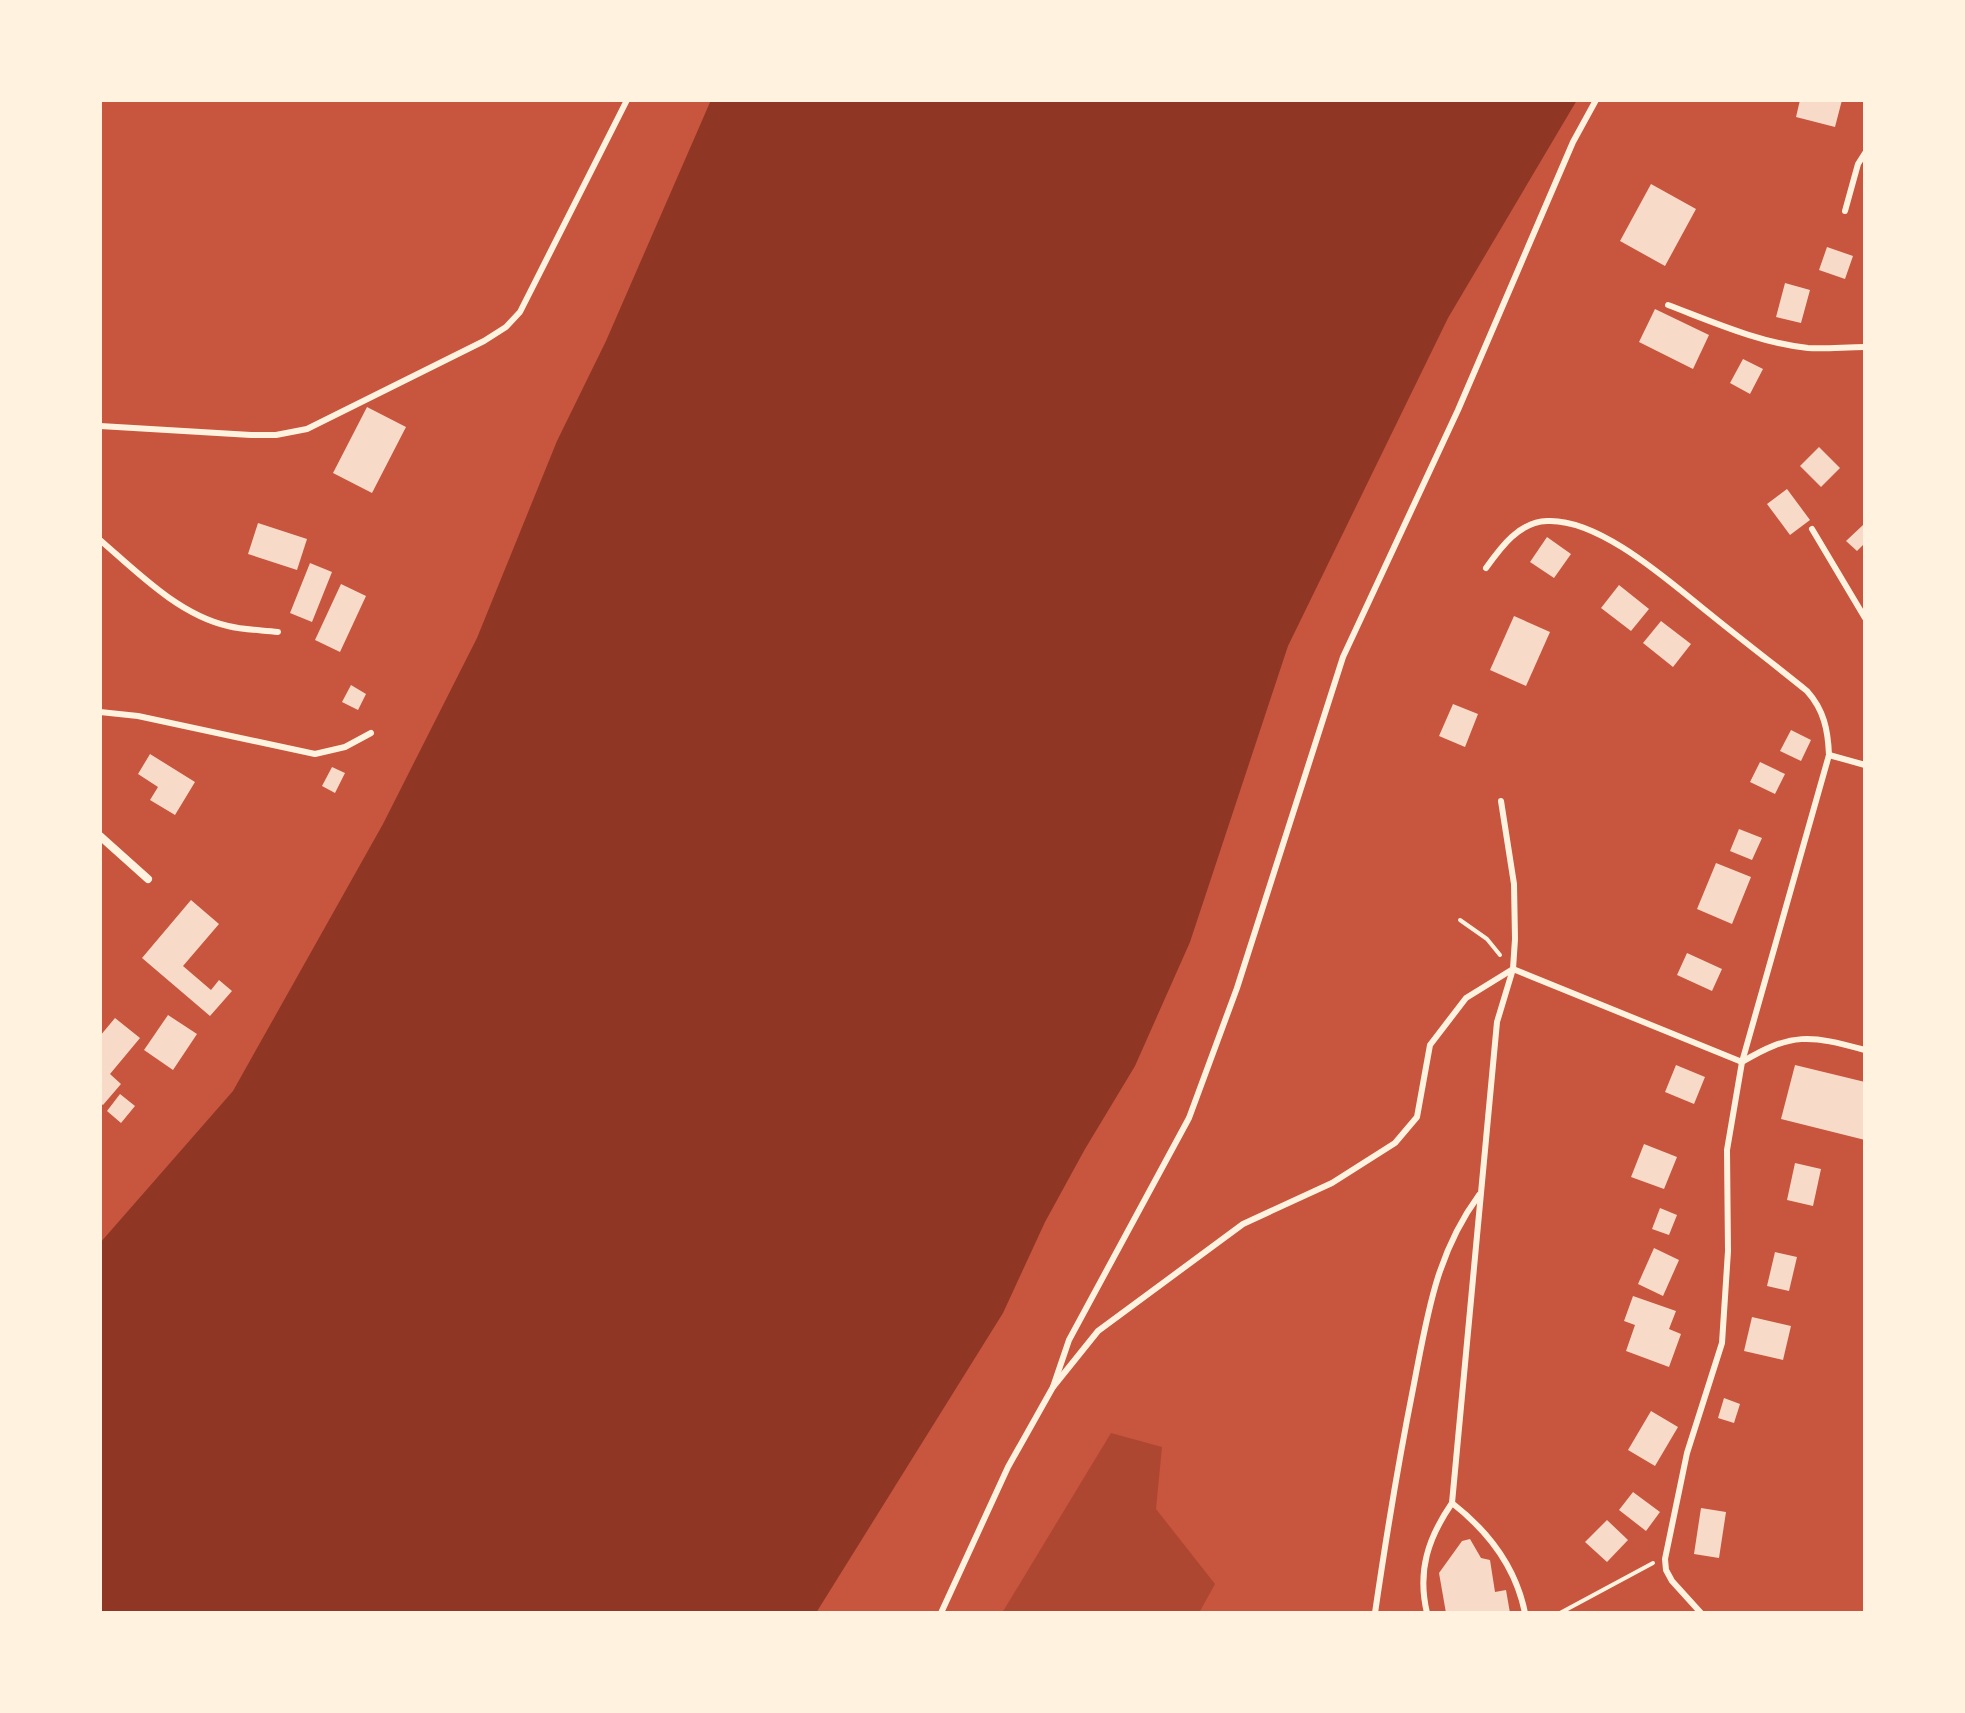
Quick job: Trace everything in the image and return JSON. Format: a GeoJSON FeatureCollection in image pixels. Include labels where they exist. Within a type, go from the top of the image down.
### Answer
{"type":"FeatureCollection","features":[{"type":"Feature","properties":{"kind":"street"},"geometry":{"type":"LineString","coordinates":[[100,836],[148,879]]}},
{"type":"Feature","properties":{"kind":"lane"},"geometry":{"type":"LineString","coordinates":[[100,426],[251,435],[276,435],[307,429],[484,341],[506,327],[520,312],[627,100]]}},
{"type":"Feature","properties":{"kind":"lane"},"geometry":{"type":"LineString","coordinates":[[1053,1387],[1069,1340],[1189,1118],[1237,988],[1343,657],[1458,410],[1573,142],[1596,100]]}},
{"type":"Feature","properties":{"kind":"lane"},"geometry":{"type":"LineString","coordinates":[[1845,211],[1858,164],[1865,153]]}},
{"type":"Feature","properties":{"kind":"lane"},"geometry":{"type":"LineString","coordinates":[[1668,305],[1773,341],[1808,348],[1865,347]]}},
{"type":"Feature","properties":{"kind":"lane"},"geometry":{"type":"LineString","coordinates":[[1486,568],[1511,536],[1532,523],[1549,520],[1577,525],[1633,553],[1807,691],[1822,712],[1828,737],[1829,755],[1742,1062],[1727,1150],[1728,1251],[1722,1343],[1687,1453],[1665,1559],[1672,1581],[1701,1613]]}},
{"type":"Feature","properties":{"kind":"lane"},"geometry":{"type":"LineString","coordinates":[[1812,529],[1865,618]]}},
{"type":"Feature","properties":{"kind":"lane"},"geometry":{"type":"LineString","coordinates":[[100,540],[189,610],[226,626],[278,632]]}},
{"type":"Feature","properties":{"kind":"lane"},"geometry":{"type":"LineString","coordinates":[[100,712],[138,716],[315,754],[345,747],[371,733]]}},
{"type":"Feature","properties":{"kind":"lane"},"geometry":{"type":"LineString","coordinates":[[1829,755],[1865,765]]}},
{"type":"Feature","properties":{"kind":"lane"},"geometry":{"type":"LineString","coordinates":[[1427,1613],[1422,1593],[1423,1565],[1430,1540],[1452,1503],[1497,1022],[1513,969],[1514,884],[1501,801]]}},
{"type":"Feature","properties":{"kind":"lane"},"geometry":{"type":"LineString","coordinates":[[941,1613],[1008,1467],[1053,1387],[1098,1331],[1243,1224],[1332,1183],[1395,1143],[1417,1117],[1430,1045],[1466,998],[1513,969]]}},
{"type":"Feature","properties":{"kind":"lane"},"geometry":{"type":"LineString","coordinates":[[1513,969],[1742,1062]]}},
{"type":"Feature","properties":{"kind":"lane"},"geometry":{"type":"LineString","coordinates":[[1742,1062],[1772,1044],[1792,1039],[1814,1038],[1865,1050]]}},
{"type":"Feature","properties":{"kind":"lane"},"geometry":{"type":"LineString","coordinates":[[1375,1613],[1403,1440],[1433,1289],[1459,1222],[1481,1192]]}},
{"type":"Feature","properties":{"kind":"lane"},"geometry":{"type":"LineString","coordinates":[[1452,1503],[1493,1541],[1516,1583],[1525,1613]]}},
{"type":"Feature","properties":{"kind":"path"},"geometry":{"type":"LineString","coordinates":[[1460,920],[1487,939]]}},
{"type":"Feature","properties":{"kind":"path"},"geometry":{"type":"LineString","coordinates":[[1560,1613],[1642,1567]]}},
{"type":"Feature","properties":{"kind":"shaded area"},"geometry":{"type":"Polygon","coordinates":[[[711,100],[1577,100],[1448,318],[1288,646],[1190,942],[1135,1066],[1045,1222],[1003,1313],[816,1613],[100,1613],[100,1243],[233,1091],[383,824],[477,638],[557,441],[606,341],[711,100]]]}},
{"type":"Feature","properties":{"kind":"shaded area"},"geometry":{"type":"Polygon","coordinates":[[[1111,1433],[1162,1447],[1156,1509],[1215,1584],[1199,1613],[1002,1613],[1111,1433]]]}},
{"type":"Feature","properties":{"kind":"building"},"geometry":{"type":"Polygon","coordinates":[[[1800,100],[1842,100],[1835,127],[1796,117],[1800,100]]]}},
{"type":"Feature","properties":{"kind":"building"},"geometry":{"type":"Polygon","coordinates":[[[1651,184],[1696,209],[1665,266],[1620,241],[1651,184]]]}},
{"type":"Feature","properties":{"kind":"building"},"geometry":{"type":"Polygon","coordinates":[[[1827,247],[1853,256],[1845,279],[1819,270],[1827,247]]]}},
{"type":"Feature","properties":{"kind":"building"},"geometry":{"type":"Polygon","coordinates":[[[1785,283],[1810,290],[1801,323],[1776,317],[1785,283]]]}},
{"type":"Feature","properties":{"kind":"building"},"geometry":{"type":"Polygon","coordinates":[[[1655,309],[1709,335],[1693,369],[1639,342],[1655,309]]]}},
{"type":"Feature","properties":{"kind":"building"},"geometry":{"type":"Polygon","coordinates":[[[1743,359],[1763,369],[1750,394],[1730,383],[1743,359]]]}},
{"type":"Feature","properties":{"kind":"building"},"geometry":{"type":"Polygon","coordinates":[[[367,407],[406,427],[372,493],[333,473],[367,407]]]}},
{"type":"Feature","properties":{"kind":"building"},"geometry":{"type":"Polygon","coordinates":[[[1819,447],[1840,468],[1821,487],[1800,466],[1819,447]]]}},
{"type":"Feature","properties":{"kind":"building"},"geometry":{"type":"Polygon","coordinates":[[[1787,489],[1810,520],[1790,535],[1767,504],[1787,489]]]}},
{"type":"Feature","properties":{"kind":"building"},"geometry":{"type":"Polygon","coordinates":[[[258,523],[307,539],[297,570],[248,554],[258,523]]]}},
{"type":"Feature","properties":{"kind":"building"},"geometry":{"type":"Polygon","coordinates":[[[1863,525],[1865,543],[1857,551],[1846,541],[1863,525]]]}},
{"type":"Feature","properties":{"kind":"building"},"geometry":{"type":"Polygon","coordinates":[[[1547,537],[1571,554],[1554,578],[1530,562],[1547,537]]]}},
{"type":"Feature","properties":{"kind":"building"},"geometry":{"type":"Polygon","coordinates":[[[310,563],[332,572],[312,622],[290,613],[310,563]]]}},
{"type":"Feature","properties":{"kind":"building"},"geometry":{"type":"Polygon","coordinates":[[[341,584],[366,596],[340,652],[315,640],[341,584]]]}},
{"type":"Feature","properties":{"kind":"building"},"geometry":{"type":"Polygon","coordinates":[[[1619,585],[1649,609],[1631,631],[1601,608],[1619,585]]]}},
{"type":"Feature","properties":{"kind":"building"},"geometry":{"type":"Polygon","coordinates":[[[1514,616],[1550,632],[1526,686],[1490,670],[1514,616]]]}},
{"type":"Feature","properties":{"kind":"building"},"geometry":{"type":"Polygon","coordinates":[[[1661,621],[1691,644],[1673,667],[1643,643],[1661,621]]]}},
{"type":"Feature","properties":{"kind":"building"},"geometry":{"type":"Polygon","coordinates":[[[351,685],[366,694],[358,710],[342,702],[351,685]]]}},
{"type":"Feature","properties":{"kind":"building"},"geometry":{"type":"Polygon","coordinates":[[[1453,704],[1478,714],[1465,747],[1439,736],[1453,704]]]}},
{"type":"Feature","properties":{"kind":"building"},"geometry":{"type":"Polygon","coordinates":[[[1791,730],[1811,740],[1801,761],[1780,751],[1791,730]]]}},
{"type":"Feature","properties":{"kind":"building"},"geometry":{"type":"Polygon","coordinates":[[[150,754],[195,782],[175,815],[150,800],[158,787],[138,774],[150,754]]]}},
{"type":"Feature","properties":{"kind":"building"},"geometry":{"type":"Polygon","coordinates":[[[1760,762],[1785,774],[1775,794],[1750,782],[1760,762]]]}},
{"type":"Feature","properties":{"kind":"building"},"geometry":{"type":"Polygon","coordinates":[[[332,767],[345,773],[335,793],[322,786],[332,767]]]}},
{"type":"Feature","properties":{"kind":"building"},"geometry":{"type":"Polygon","coordinates":[[[1739,829],[1762,838],[1752,860],[1730,851],[1739,829]]]}},
{"type":"Feature","properties":{"kind":"building"},"geometry":{"type":"Polygon","coordinates":[[[1716,863],[1751,877],[1732,924],[1697,909],[1716,863]]]}},
{"type":"Feature","properties":{"kind":"building"},"geometry":{"type":"Polygon","coordinates":[[[191,900],[219,924],[183,966],[211,990],[219,980],[232,991],[210,1016],[142,958],[191,900]]]}},
{"type":"Feature","properties":{"kind":"building"},"geometry":{"type":"Polygon","coordinates":[[[1687,953],[1722,969],[1712,991],[1677,975],[1687,953]]]}},
{"type":"Feature","properties":{"kind":"building"},"geometry":{"type":"Polygon","coordinates":[[[168,1015],[197,1034],[173,1070],[144,1050],[168,1015]]]}},
{"type":"Feature","properties":{"kind":"building"},"geometry":{"type":"Polygon","coordinates":[[[115,1018],[140,1038],[110,1074],[121,1084],[103,1105],[100,1103],[100,1036],[115,1018]]]}},
{"type":"Feature","properties":{"kind":"building"},"geometry":{"type":"Polygon","coordinates":[[[1676,1065],[1705,1077],[1694,1104],[1665,1092],[1676,1065]]]}},
{"type":"Feature","properties":{"kind":"building"},"geometry":{"type":"Polygon","coordinates":[[[1795,1065],[1865,1082],[1865,1140],[1781,1119],[1795,1065]]]}},
{"type":"Feature","properties":{"kind":"building"},"geometry":{"type":"Polygon","coordinates":[[[120,1094],[135,1106],[121,1123],[107,1111],[120,1094]]]}},
{"type":"Feature","properties":{"kind":"building"},"geometry":{"type":"Polygon","coordinates":[[[1644,1144],[1677,1157],[1664,1189],[1631,1177],[1644,1144]]]}},
{"type":"Feature","properties":{"kind":"building"},"geometry":{"type":"Polygon","coordinates":[[[1795,1163],[1821,1169],[1813,1206],[1787,1200],[1795,1163]]]}},
{"type":"Feature","properties":{"kind":"building"},"geometry":{"type":"Polygon","coordinates":[[[1660,1208],[1677,1215],[1669,1235],[1652,1229],[1660,1208]]]}},
{"type":"Feature","properties":{"kind":"building"},"geometry":{"type":"Polygon","coordinates":[[[1654,1248],[1679,1260],[1663,1296],[1638,1284],[1654,1248]]]}},
{"type":"Feature","properties":{"kind":"building"},"geometry":{"type":"Polygon","coordinates":[[[1775,1252],[1797,1257],[1789,1291],[1767,1286],[1775,1252]]]}},
{"type":"Feature","properties":{"kind":"building"},"geometry":{"type":"Polygon","coordinates":[[[1633,1296],[1676,1311],[1669,1329],[1681,1334],[1669,1367],[1626,1351],[1635,1325],[1624,1321],[1633,1296]]]}},
{"type":"Feature","properties":{"kind":"building"},"geometry":{"type":"Polygon","coordinates":[[[1752,1317],[1791,1326],[1783,1360],[1744,1351],[1752,1317]]]}},
{"type":"Feature","properties":{"kind":"building"},"geometry":{"type":"Polygon","coordinates":[[[1724,1398],[1740,1404],[1734,1423],[1718,1418],[1724,1398]]]}},
{"type":"Feature","properties":{"kind":"building"},"geometry":{"type":"Polygon","coordinates":[[[1651,1411],[1678,1427],[1655,1466],[1628,1450],[1651,1411]]]}},
{"type":"Feature","properties":{"kind":"building"},"geometry":{"type":"Polygon","coordinates":[[[1633,1492],[1660,1512],[1646,1531],[1619,1510],[1633,1492]]]}},
{"type":"Feature","properties":{"kind":"building"},"geometry":{"type":"Polygon","coordinates":[[[1701,1508],[1726,1512],[1719,1558],[1694,1554],[1701,1508]]]}},
{"type":"Feature","properties":{"kind":"building"},"geometry":{"type":"Polygon","coordinates":[[[1607,1520],[1628,1540],[1607,1562],[1585,1542],[1607,1520]]]}},
{"type":"Feature","properties":{"kind":"building"},"geometry":{"type":"Polygon","coordinates":[[[1470,1539],[1481,1558],[1490,1560],[1495,1592],[1506,1590],[1510,1613],[1446,1613],[1439,1573],[1462,1541],[1470,1539]]]}}]}
